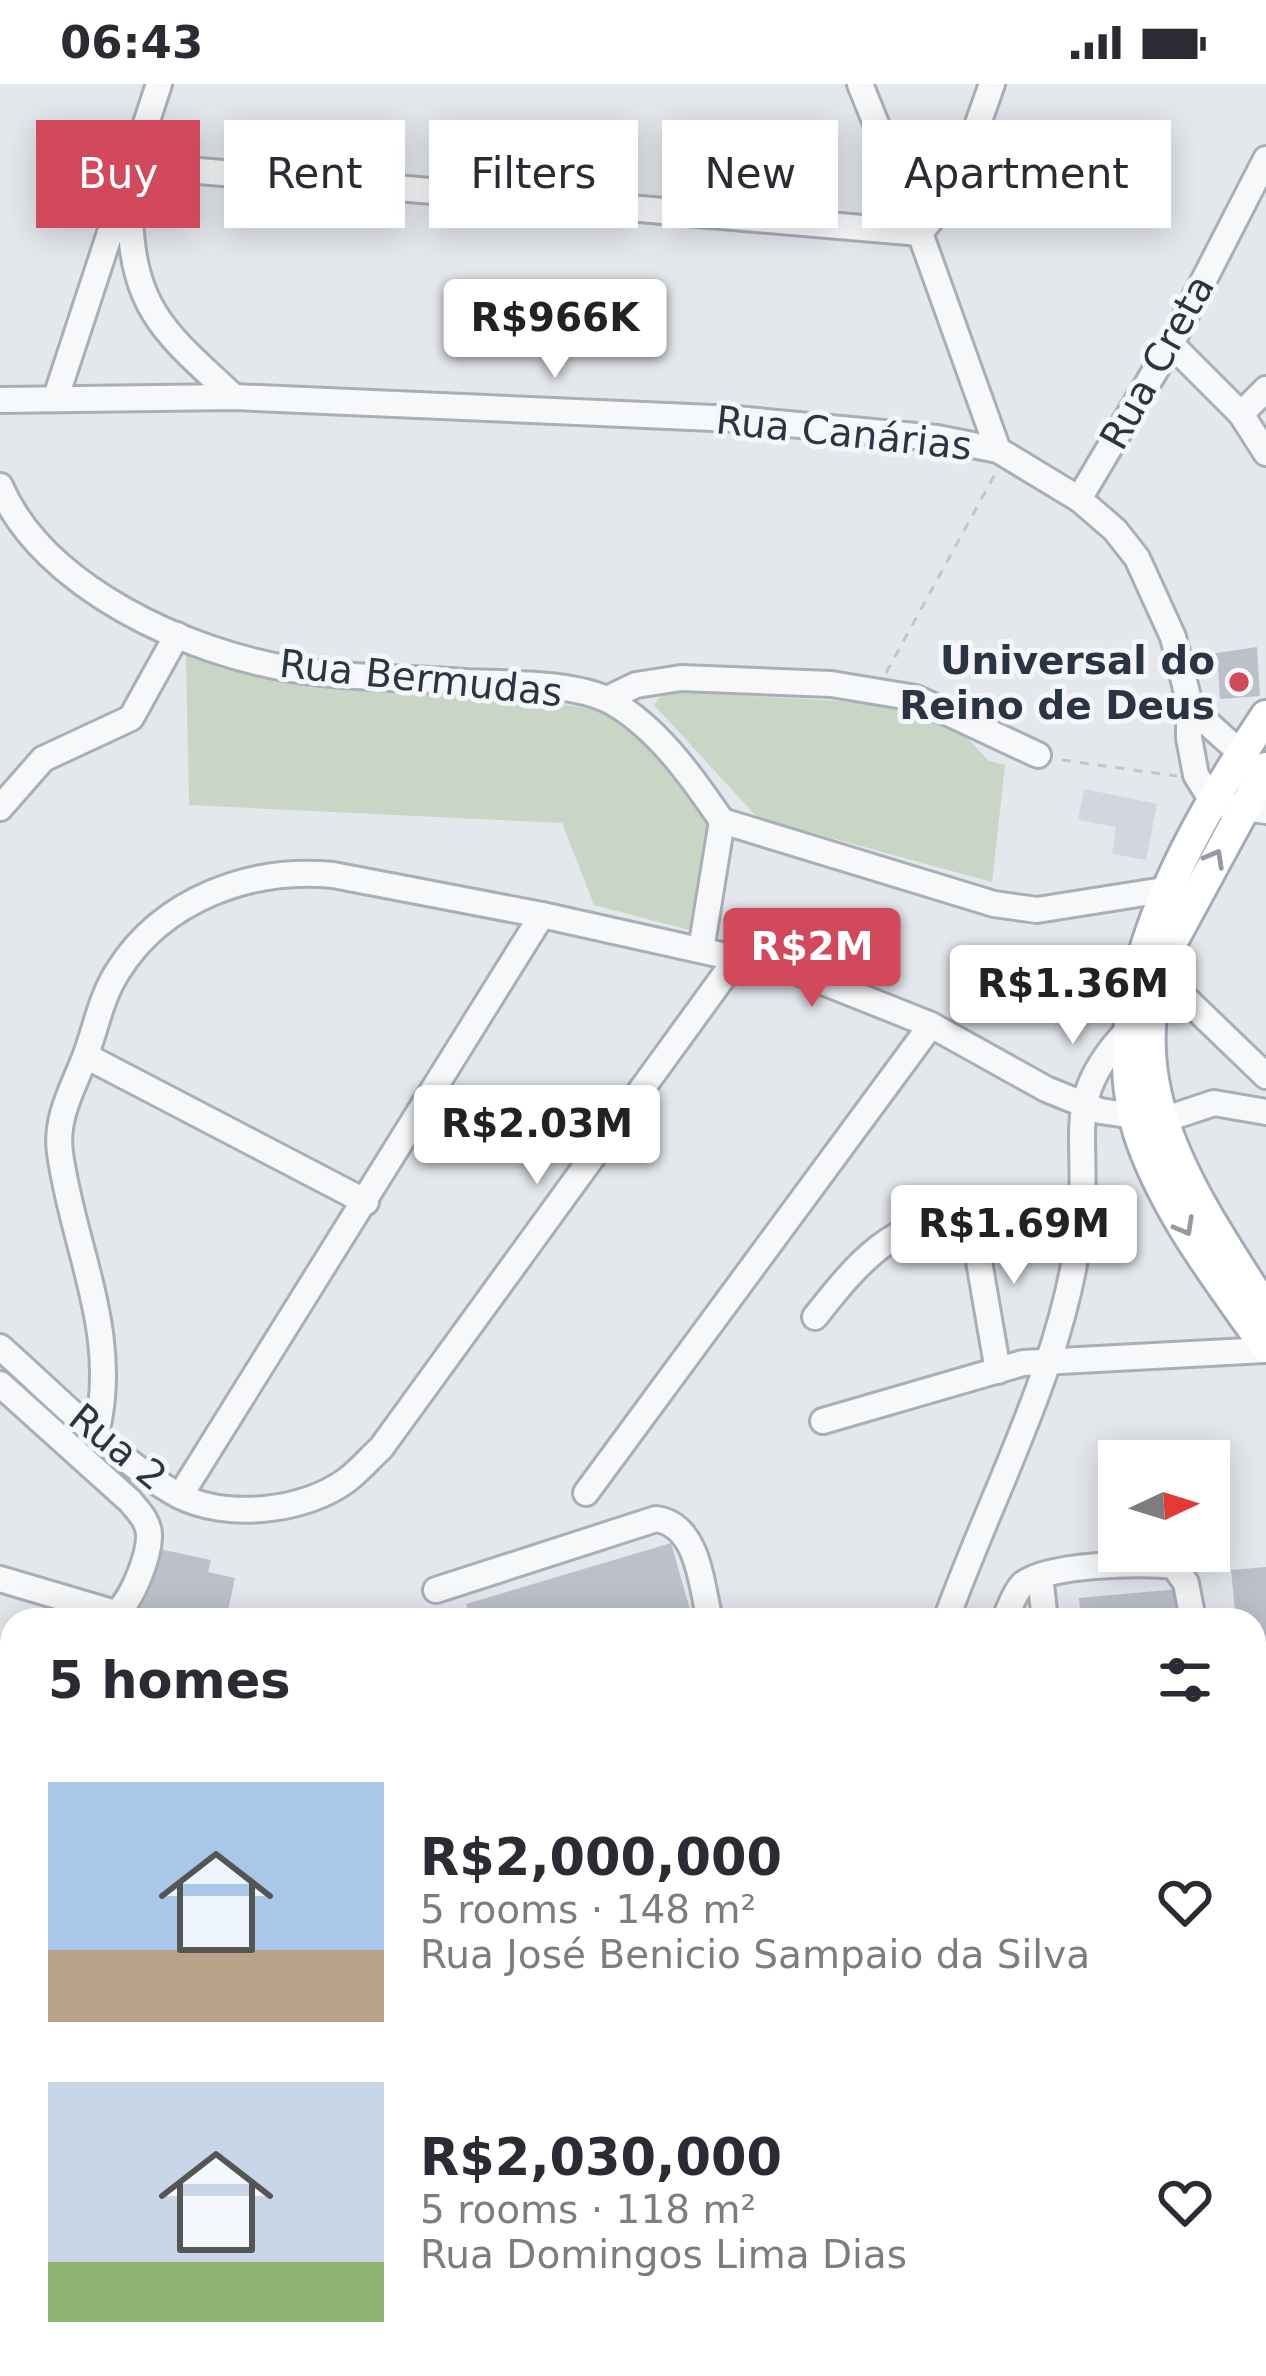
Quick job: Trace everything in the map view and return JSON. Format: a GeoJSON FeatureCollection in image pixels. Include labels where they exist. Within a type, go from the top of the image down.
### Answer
{"type":"FeatureCollection","features":[{"type":"Feature","properties":{"kind":"main road"},"geometry":{"type":"LineString","coordinates":[[1266,716],[1259,770],[1158,972],[1149,1025],[1147,1118],[1156,1175],[1190,1236],[1266,1348]]}},
{"type":"Feature","properties":{"kind":"main road"},"geometry":{"type":"LineString","coordinates":[[1241,808],[1170,889],[1138,964],[1126,1060],[1147,1118],[1266,1310]]}},
{"type":"Feature","properties":{"kind":"street"},"geometry":{"type":"LineString","coordinates":[[146,120],[159,84]]}},
{"type":"Feature","properties":{"kind":"street"},"geometry":{"type":"LineString","coordinates":[[860,84],[1002,453]]}},
{"type":"Feature","properties":{"kind":"street"},"geometry":{"type":"LineString","coordinates":[[920,233],[954,191],[992,84]]}},
{"type":"Feature","properties":{"kind":"street","name":"Rua Creta"},"geometry":{"type":"LineString","coordinates":[[1079,499],[1171,344],[1266,159]]}},
{"type":"Feature","properties":{"kind":"street"},"geometry":{"type":"LineString","coordinates":[[200,171],[920,233]]}},
{"type":"Feature","properties":{"kind":"street"},"geometry":{"type":"LineString","coordinates":[[56,397],[109,228]]}},
{"type":"Feature","properties":{"kind":"street"},"geometry":{"type":"LineString","coordinates":[[131,228],[136,280],[164,330],[234,397]]}},
{"type":"Feature","properties":{"kind":"street"},"geometry":{"type":"LineString","coordinates":[[1171,344],[1241,414],[1266,453]]}},
{"type":"Feature","properties":{"kind":"street"},"geometry":{"type":"LineString","coordinates":[[1241,414],[1266,388]]}},
{"type":"Feature","properties":{"kind":"street","name":"Rua Canárias"},"geometry":{"type":"LineString","coordinates":[[0,400],[234,397],[736,419],[938,438],[1002,453],[1079,499],[1115,530],[1137,558],[1173,637],[1190,701],[1189,738],[1196,775],[1241,808]]}},
{"type":"Feature","properties":{"kind":"street","name":"Rua Bermudas"},"geometry":{"type":"LineString","coordinates":[[0,486],[21,528],[81,583],[177,635],[295,670],[546,687],[607,699],[676,759],[722,820]]}},
{"type":"Feature","properties":{"kind":"street"},"geometry":{"type":"LineString","coordinates":[[0,808],[43,759],[131,718],[177,635]]}},
{"type":"Feature","properties":{"kind":"street"},"geometry":{"type":"LineString","coordinates":[[607,699],[636,685],[681,677],[876,690],[916,698],[1038,755]]}},
{"type":"Feature","properties":{"kind":"street","name":"Rua Canárias"},"geometry":{"type":"LineString","coordinates":[[1190,701],[1209,730],[1259,770]]}},
{"type":"Feature","properties":{"kind":"street"},"geometry":{"type":"LineString","coordinates":[[700,950],[722,820],[994,904],[1037,910],[1170,889]]}},
{"type":"Feature","properties":{"kind":"street"},"geometry":{"type":"LineString","coordinates":[[96,1432],[104,1400],[102,1335],[59,1140],[66,1103],[108,990],[129,956],[159,921],[201,896],[305,872],[360,878],[798,972],[931,1025],[1023,1078],[1113,1115],[1147,1118],[1214,1103],[1266,1112]]}},
{"type":"Feature","properties":{"kind":"street"},"geometry":{"type":"LineString","coordinates":[[180,1496],[542,915]]}},
{"type":"Feature","properties":{"kind":"street","name":"Rua 2"},"geometry":{"type":"LineString","coordinates":[[0,1346],[96,1432],[180,1496],[266,1509],[314,1497],[345,1481],[381,1448],[737,958]]}},
{"type":"Feature","properties":{"kind":"street"},"geometry":{"type":"LineString","coordinates":[[1158,972],[1266,1076]]}},
{"type":"Feature","properties":{"kind":"street"},"geometry":{"type":"LineString","coordinates":[[586,1493],[931,1025]]}},
{"type":"Feature","properties":{"kind":"street"},"geometry":{"type":"LineString","coordinates":[[951,1608],[1051,1361],[1081,1220],[1081,1103],[1096,1066],[1128,1030]]}},
{"type":"Feature","properties":{"kind":"street"},"geometry":{"type":"LineString","coordinates":[[86,1056],[366,1202]]}},
{"type":"Feature","properties":{"kind":"street"},"geometry":{"type":"LineString","coordinates":[[815,1317],[862,1257],[879,1246],[916,1228],[954,1219],[968,1222],[998,1371]]}},
{"type":"Feature","properties":{"kind":"street"},"geometry":{"type":"LineString","coordinates":[[823,1421],[998,1371],[1051,1361],[1266,1348]]}},
{"type":"Feature","properties":{"kind":"street"},"geometry":{"type":"LineString","coordinates":[[0,1384],[146,1520],[149,1540],[122,1608]]}},
{"type":"Feature","properties":{"kind":"street"},"geometry":{"type":"LineString","coordinates":[[436,1590],[656,1519],[684,1533],[706,1608]]}},
{"type":"Feature","properties":{"kind":"street"},"geometry":{"type":"LineString","coordinates":[[1010,1608],[1022,1584],[1041,1605],[1092,1568],[1174,1566],[1186,1582],[1190,1608]]}},
{"type":"Feature","properties":{"kind":"street"},"geometry":{"type":"LineString","coordinates":[[0,1579],[99,1608]]}},
{"type":"Feature","properties":{"kind":"path"},"geometry":{"type":"LineString","coordinates":[[876,690],[1002,453]]}},
{"type":"Feature","properties":{"kind":"path"},"geometry":{"type":"LineString","coordinates":[[1038,755],[1155,776],[1196,775]]}},
{"type":"Feature","properties":{"kind":"shaded area"},"geometry":{"type":"Polygon","coordinates":[[[1084,789],[1157,804],[1146,860],[1112,854],[1116,827],[1078,820],[1084,789]]]}},
{"type":"Feature","properties":{"kind":"green space"},"geometry":{"type":"Polygon","coordinates":[[[186,655],[273,677],[530,699],[603,711],[651,748],[697,798],[707,821],[693,931],[594,905],[562,823],[189,805],[186,655]]]}},
{"type":"Feature","properties":{"kind":"green space"},"geometry":{"type":"Polygon","coordinates":[[[664,691],[911,705],[955,725],[989,761],[1005,765],[992,882],[758,818],[654,705],[664,691]]]}},
{"type":"Feature","properties":{"kind":"building","name":"Universal do Reino de Deus"},"geometry":{"type":"Polygon","coordinates":[[[1257,647],[1260,696],[1220,699],[1218,668],[1213,669],[1210,654],[1257,647]]]}},
{"type":"Feature","properties":{"kind":"building"},"geometry":{"type":"Polygon","coordinates":[[[671,1543],[690,1608],[467,1608],[466,1604],[671,1543]]]}},
{"type":"Feature","properties":{"kind":"building"},"geometry":{"type":"Polygon","coordinates":[[[150,1547],[211,1560],[208,1572],[235,1578],[229,1608],[137,1608],[150,1547]]]}},
{"type":"Feature","properties":{"kind":"building"},"geometry":{"type":"Polygon","coordinates":[[[1266,1567],[1266,1608],[1235,1608],[1231,1570],[1266,1567]]]}},
{"type":"Feature","properties":{"kind":"building"},"geometry":{"type":"Polygon","coordinates":[[[1180,1589],[1182,1608],[1080,1608],[1079,1598],[1180,1589]]]}},
{"type":"Feature","properties":{"kind":"place","name":"Universal do Reino de Deus"},"geometry":{"type":"Point","coordinates":[1239,682]}}]}
